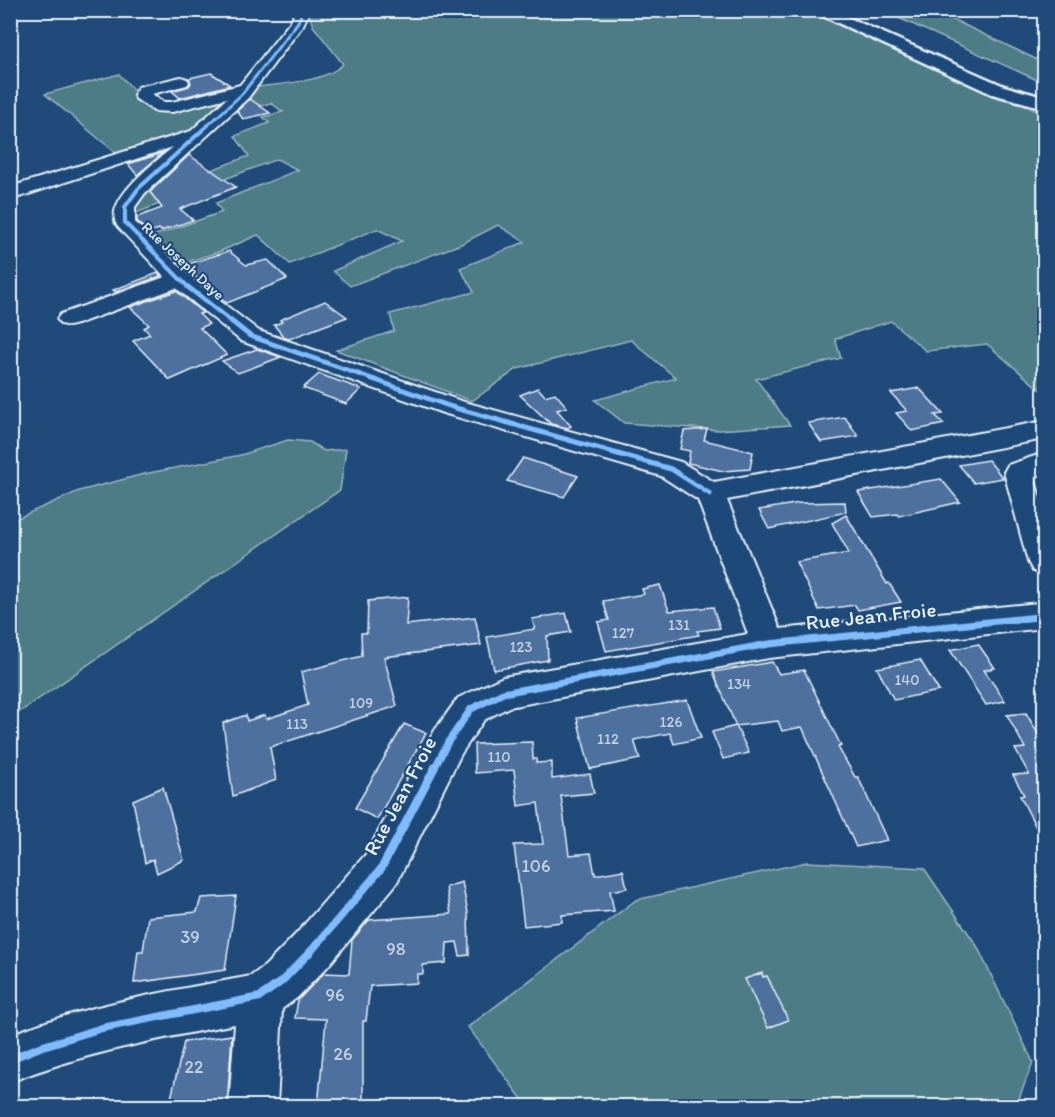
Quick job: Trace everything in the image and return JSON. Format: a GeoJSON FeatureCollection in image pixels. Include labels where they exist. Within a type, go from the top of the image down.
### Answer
{"type":"FeatureCollection","features":[{"type":"Feature","properties":{"kind":"highway"},"geometry":{"type":"LineString","coordinates":[[817,10],[998,90],[1042,99]]}},
{"type":"Feature","properties":{"kind":"highway"},"geometry":{"type":"LineString","coordinates":[[843,10],[1042,99]]}},
{"type":"Feature","properties":{"kind":"highway"},"geometry":{"type":"LineString","coordinates":[[1013,78],[1042,99]]}},
{"type":"Feature","properties":{"kind":"street","name":"Rue Joseph Daye"},"geometry":{"type":"LineString","coordinates":[[303,10],[298,22],[246,89],[138,189],[125,207],[125,223],[180,279],[250,336],[452,407],[671,470],[710,494]]}},
{"type":"Feature","properties":{"kind":"street"},"geometry":{"type":"LineString","coordinates":[[181,82],[144,91],[142,95],[160,107],[172,107],[246,89]]}},
{"type":"Feature","properties":{"kind":"street"},"geometry":{"type":"LineString","coordinates":[[10,194],[201,132]]}},
{"type":"Feature","properties":{"kind":"street"},"geometry":{"type":"LineString","coordinates":[[69,318],[180,279]]}},
{"type":"Feature","properties":{"kind":"street"},"geometry":{"type":"LineString","coordinates":[[769,644],[710,494],[1044,430]]}},
{"type":"Feature","properties":{"kind":"street"},"geometry":{"type":"LineString","coordinates":[[1044,463],[1018,472],[1044,562]]}},
{"type":"Feature","properties":{"kind":"street","name":"Rue Jean Froie"},"geometry":{"type":"LineString","coordinates":[[10,1059],[46,1043],[92,1030],[260,997],[282,981],[312,950],[381,869],[448,742],[471,709],[503,693],[769,644],[1042,620]]}},
{"type":"Feature","properties":{"kind":"street"},"geometry":{"type":"LineString","coordinates":[[253,1107],[260,997]]}},
{"type":"Feature","properties":{"kind":"green space"},"geometry":{"type":"Polygon","coordinates":[[[308,11],[810,11],[1044,114],[1044,393],[987,344],[926,351],[891,321],[835,339],[841,358],[756,379],[790,425],[719,430],[624,423],[595,400],[676,378],[631,340],[517,369],[472,401],[336,350],[394,331],[390,314],[474,292],[460,268],[525,242],[498,225],[461,244],[350,286],[333,271],[402,241],[377,229],[290,264],[258,235],[221,251],[169,268],[141,240],[222,212],[216,203],[298,170],[277,159],[131,215],[138,197],[249,156],[235,136],[269,123],[263,117],[283,112],[271,103],[231,112],[201,132],[122,158],[45,94],[119,74],[153,111],[244,89],[323,76],[343,64],[313,26],[308,11]]]}},
{"type":"Feature","properties":{"kind":"green space"},"geometry":{"type":"Polygon","coordinates":[[[883,11],[935,11],[1044,63],[1044,83],[883,11]]]}},
{"type":"Feature","properties":{"kind":"green space"},"geometry":{"type":"Polygon","coordinates":[[[288,440],[310,442],[324,451],[346,449],[340,490],[11,718],[11,521],[79,491],[144,474],[241,455],[288,440]]]}},
{"type":"Feature","properties":{"kind":"green space"},"geometry":{"type":"Polygon","coordinates":[[[807,862],[924,868],[977,946],[1033,1062],[1016,1106],[527,1106],[468,1027],[636,900],[807,862]]]}},
{"type":"Feature","properties":{"kind":"building"},"geometry":{"type":"Polygon","coordinates":[[[211,73],[230,85],[180,98],[172,91],[189,86],[191,83],[189,78],[211,73]]]}},
{"type":"Feature","properties":{"kind":"building"},"geometry":{"type":"Polygon","coordinates":[[[250,99],[270,113],[243,119],[237,111],[250,99]]]}},
{"type":"Feature","properties":{"kind":"building"},"geometry":{"type":"Polygon","coordinates":[[[163,153],[137,175],[128,164],[163,153]]]}},
{"type":"Feature","properties":{"kind":"building"},"geometry":{"type":"Polygon","coordinates":[[[189,155],[236,187],[180,209],[193,220],[149,233],[137,221],[137,217],[162,208],[150,192],[189,155]]]}},
{"type":"Feature","properties":{"kind":"building"},"geometry":{"type":"Polygon","coordinates":[[[229,251],[246,265],[268,260],[287,279],[227,303],[182,266],[229,251]]]}},
{"type":"Feature","properties":{"kind":"building"},"geometry":{"type":"Polygon","coordinates":[[[158,273],[161,276],[115,292],[113,290],[158,273]]]}},
{"type":"Feature","properties":{"kind":"building"},"geometry":{"type":"Polygon","coordinates":[[[176,291],[203,313],[199,314],[209,324],[200,328],[227,355],[170,380],[133,341],[150,334],[144,328],[149,325],[130,307],[176,291]]]}},
{"type":"Feature","properties":{"kind":"building"},"geometry":{"type":"Polygon","coordinates":[[[325,301],[347,317],[289,339],[284,337],[274,325],[282,322],[280,320],[325,301]]]}},
{"type":"Feature","properties":{"kind":"building"},"geometry":{"type":"Polygon","coordinates":[[[257,349],[281,357],[238,373],[222,361],[257,349]]]}},
{"type":"Feature","properties":{"kind":"building"},"geometry":{"type":"Polygon","coordinates":[[[319,374],[361,389],[346,404],[303,388],[319,374]]]}},
{"type":"Feature","properties":{"kind":"building"},"geometry":{"type":"Polygon","coordinates":[[[538,388],[545,396],[555,393],[567,407],[557,410],[571,426],[568,428],[551,424],[520,395],[538,388]]]}},
{"type":"Feature","properties":{"kind":"building"},"geometry":{"type":"Polygon","coordinates":[[[919,388],[943,414],[935,415],[944,424],[912,431],[896,413],[907,411],[891,393],[919,388]]]}},
{"type":"Feature","properties":{"kind":"building"},"geometry":{"type":"Polygon","coordinates":[[[845,417],[858,436],[821,442],[808,423],[845,417]]]}},
{"type":"Feature","properties":{"kind":"building"},"geometry":{"type":"Polygon","coordinates":[[[707,429],[704,440],[753,452],[750,469],[723,471],[688,463],[690,451],[680,449],[684,431],[707,429]]]}},
{"type":"Feature","properties":{"kind":"building"},"geometry":{"type":"Polygon","coordinates":[[[523,458],[578,476],[564,497],[507,481],[523,458]]]}},
{"type":"Feature","properties":{"kind":"building"},"geometry":{"type":"Polygon","coordinates":[[[988,460],[1003,478],[974,483],[959,465],[988,460]]]}},
{"type":"Feature","properties":{"kind":"building"},"geometry":{"type":"Polygon","coordinates":[[[941,479],[960,502],[899,516],[897,514],[873,517],[858,492],[941,479]]]}},
{"type":"Feature","properties":{"kind":"building"},"geometry":{"type":"Polygon","coordinates":[[[845,502],[846,512],[769,529],[759,510],[800,503],[845,502]]]}},
{"type":"Feature","properties":{"kind":"building"},"geometry":{"type":"Polygon","coordinates":[[[846,515],[887,584],[889,583],[901,602],[858,610],[855,605],[819,610],[796,562],[849,553],[832,523],[846,515]]]}},
{"type":"Feature","properties":{"kind":"building"},"geometry":{"type":"Polygon","coordinates":[[[660,585],[669,611],[713,607],[720,628],[697,631],[699,635],[606,651],[598,622],[609,620],[603,601],[644,594],[642,589],[660,585]]]}},
{"type":"Feature","properties":{"kind":"building"},"geometry":{"type":"Polygon","coordinates":[[[408,597],[406,625],[475,617],[481,645],[384,657],[397,706],[270,747],[276,780],[233,796],[223,723],[246,715],[247,721],[265,715],[266,719],[308,705],[301,672],[362,656],[361,633],[367,633],[368,601],[408,597]]]}},
{"type":"Feature","properties":{"kind":"building"},"geometry":{"type":"Polygon","coordinates":[[[566,613],[571,632],[547,636],[548,660],[494,670],[487,637],[535,629],[532,619],[566,613]]]}},
{"type":"Feature","properties":{"kind":"building"},"geometry":{"type":"Polygon","coordinates":[[[978,644],[995,668],[984,670],[1005,701],[986,705],[950,650],[978,644]]]}},
{"type":"Feature","properties":{"kind":"building"},"geometry":{"type":"Polygon","coordinates":[[[920,660],[939,691],[894,700],[877,668],[920,660]]]}},
{"type":"Feature","properties":{"kind":"building"},"geometry":{"type":"Polygon","coordinates":[[[772,662],[779,674],[804,670],[841,746],[838,747],[855,777],[858,777],[887,840],[856,847],[802,727],[782,731],[778,721],[736,726],[713,672],[772,662]]]}},
{"type":"Feature","properties":{"kind":"building"},"geometry":{"type":"Polygon","coordinates":[[[687,700],[701,738],[674,744],[670,733],[634,740],[640,759],[590,769],[577,718],[687,700]]]}},
{"type":"Feature","properties":{"kind":"building"},"geometry":{"type":"Polygon","coordinates":[[[1026,713],[1044,744],[1044,843],[1020,796],[1024,795],[1013,775],[1029,774],[1015,749],[1025,748],[1007,715],[1026,713]]]}},
{"type":"Feature","properties":{"kind":"building"},"geometry":{"type":"Polygon","coordinates":[[[404,724],[426,733],[377,819],[355,808],[404,724]]]}},
{"type":"Feature","properties":{"kind":"building"},"geometry":{"type":"Polygon","coordinates":[[[736,726],[749,753],[723,759],[712,732],[736,726]]]}},
{"type":"Feature","properties":{"kind":"building"},"geometry":{"type":"Polygon","coordinates":[[[532,742],[533,759],[536,759],[536,763],[552,762],[552,779],[590,774],[594,793],[561,796],[569,855],[591,853],[595,875],[623,870],[627,888],[610,891],[614,911],[562,915],[562,922],[524,926],[514,845],[543,844],[538,803],[518,806],[514,770],[475,773],[474,744],[532,742]]]}},
{"type":"Feature","properties":{"kind":"building"},"geometry":{"type":"Polygon","coordinates":[[[163,787],[184,860],[157,873],[153,859],[145,863],[133,800],[163,787]]]}},
{"type":"Feature","properties":{"kind":"building"},"geometry":{"type":"Polygon","coordinates":[[[462,882],[468,913],[469,955],[460,956],[457,942],[447,943],[446,963],[423,965],[423,974],[417,974],[417,983],[370,986],[366,1021],[363,1021],[363,1107],[318,1107],[326,1019],[295,1018],[298,1000],[324,973],[349,974],[352,940],[369,920],[451,914],[446,887],[462,882]]]}},
{"type":"Feature","properties":{"kind":"building"},"geometry":{"type":"Polygon","coordinates":[[[236,896],[225,970],[134,983],[138,951],[143,951],[148,917],[197,912],[201,898],[236,896]]]}},
{"type":"Feature","properties":{"kind":"building"},"geometry":{"type":"Polygon","coordinates":[[[762,973],[763,977],[767,976],[788,1020],[768,1028],[745,979],[762,973]]]}},
{"type":"Feature","properties":{"kind":"building"},"geometry":{"type":"Polygon","coordinates":[[[232,1035],[227,1107],[169,1107],[184,1042],[232,1035]]]}},
{"type":"Feature","properties":{"kind":"cycle path"},"geometry":{"type":"LineString","coordinates":[[303,10],[298,22],[242,94],[138,189],[125,207],[125,223],[190,289],[250,336],[452,407],[671,469],[710,494]]}},
{"type":"Feature","properties":{"kind":"cycle path"},"geometry":{"type":"LineString","coordinates":[[10,1059],[102,1028],[260,997],[282,981],[312,950],[381,869],[448,742],[471,709],[503,693],[769,644],[1038,617]]}}]}
